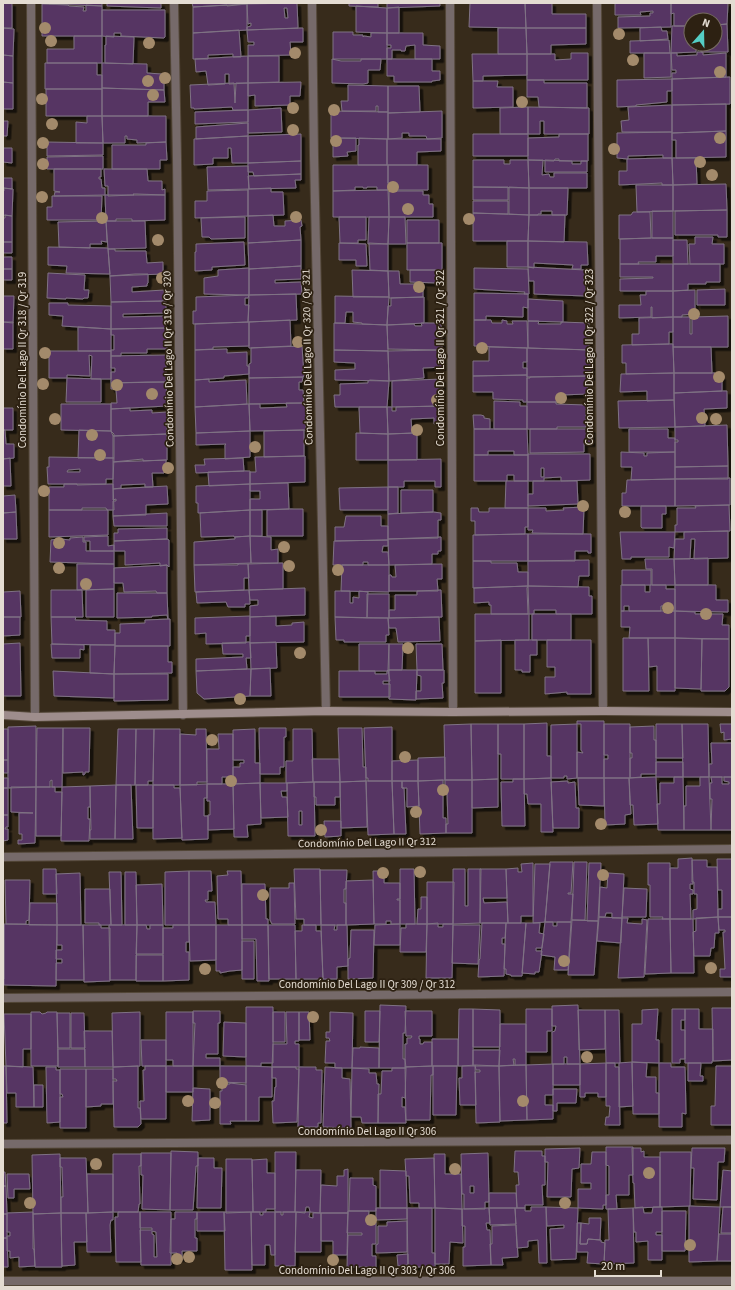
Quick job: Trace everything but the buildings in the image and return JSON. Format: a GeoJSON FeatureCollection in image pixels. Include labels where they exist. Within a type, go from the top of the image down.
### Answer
{"type":"FeatureCollection","features":[{"type":"Feature","properties":{"kind":"street","name":"Condomínio Del Lago II Qr 318 / Qr 319"},"geometry":{"type":"LineString","coordinates":[[31,3],[35,717]]}},
{"type":"Feature","properties":{"kind":"street","name":"Condomínio Del Lago II Qr 319 / Qr 320"},"geometry":{"type":"LineString","coordinates":[[174,3],[183,715]]}},
{"type":"Feature","properties":{"kind":"street","name":"Condomínio Del Lago II Qr 320 / Qr 321"},"geometry":{"type":"LineString","coordinates":[[312,3],[314,172],[326,711]]}},
{"type":"Feature","properties":{"kind":"street","name":"Condomínio Del Lago II Qr 321 / Qr 322"},"geometry":{"type":"LineString","coordinates":[[450,3],[453,712]]}},
{"type":"Feature","properties":{"kind":"street","name":"Condomínio Del Lago II Qr 322 / Qr 323"},"geometry":{"type":"LineString","coordinates":[[597,3],[603,711]]}},
{"type":"Feature","properties":{"kind":"street"},"geometry":{"type":"LineString","coordinates":[[3,715],[35,717],[326,711],[732,712]]}},
{"type":"Feature","properties":{"kind":"street","name":"Condomínio Del Lago II Qr 312"},"geometry":{"type":"LineString","coordinates":[[3,857],[732,849]]}},
{"type":"Feature","properties":{"kind":"street","name":"Condomínio Del Lago II Qr 309 / Qr 312"},"geometry":{"type":"LineString","coordinates":[[3,998],[732,992]]}},
{"type":"Feature","properties":{"kind":"street","name":"Condomínio Del Lago II Qr 306"},"geometry":{"type":"LineString","coordinates":[[3,1144],[732,1140]]}},
{"type":"Feature","properties":{"kind":"street","name":"Condomínio Del Lago II Qr 303 / Qr 306"},"geometry":{"type":"LineString","coordinates":[[3,1281],[78,1284],[732,1281]]}}]}
